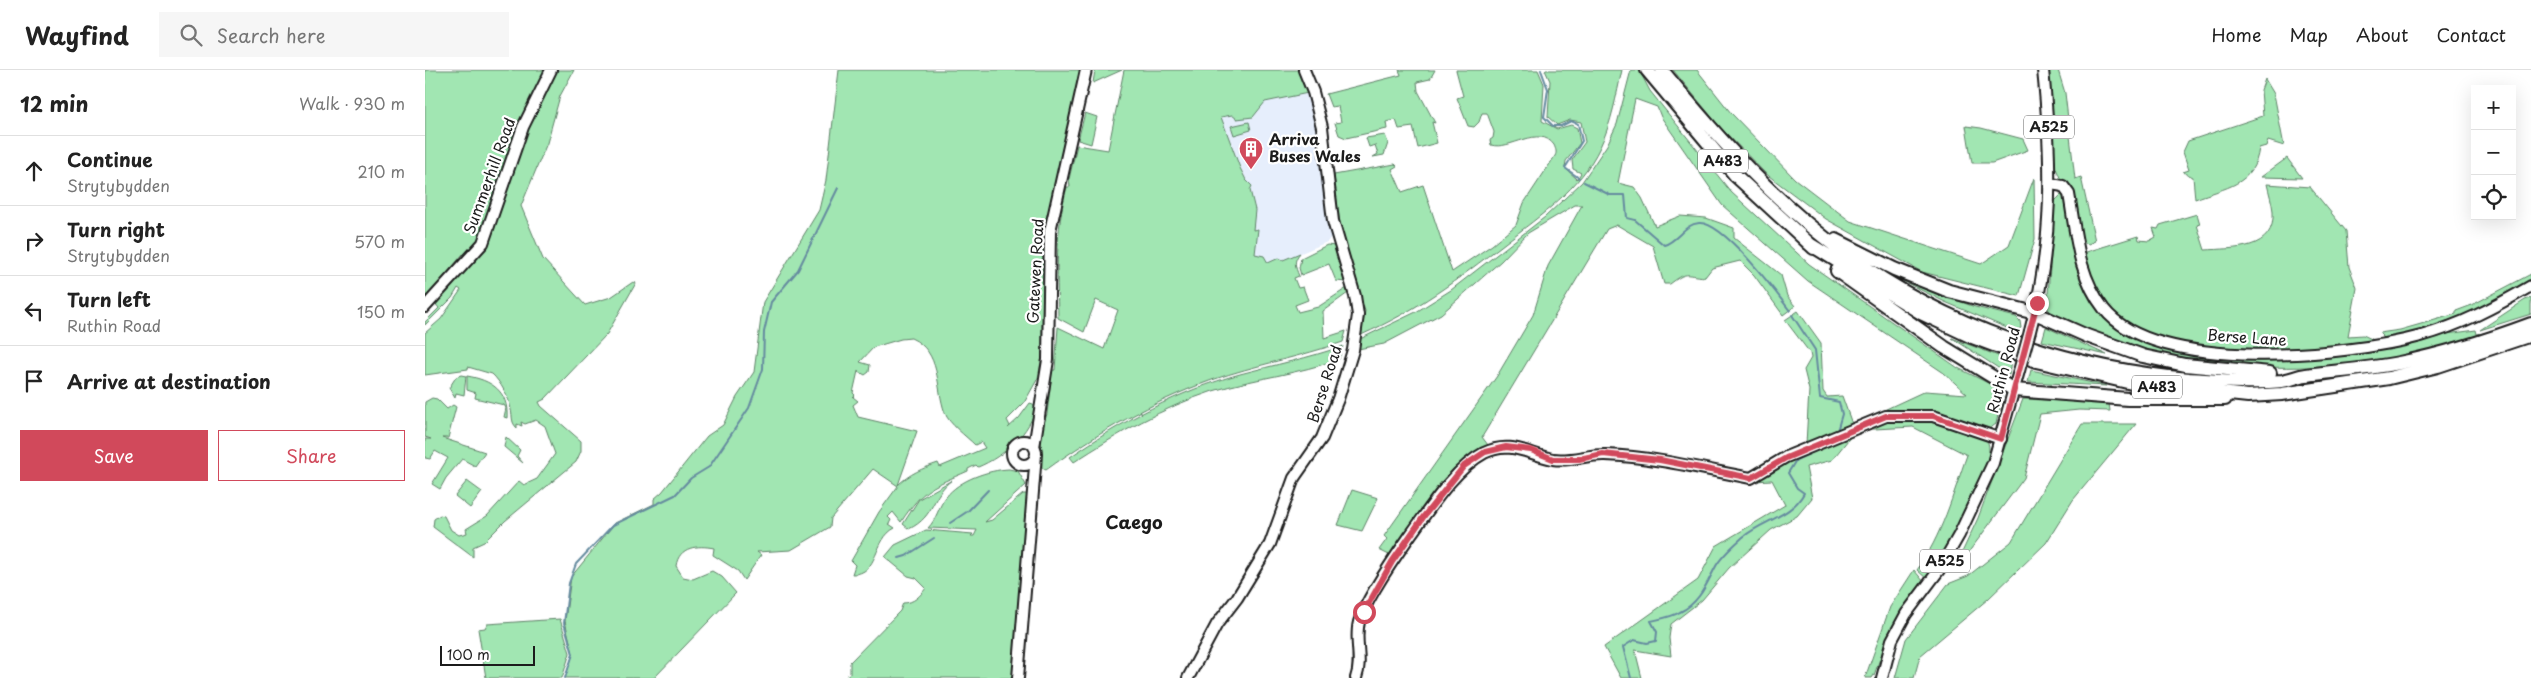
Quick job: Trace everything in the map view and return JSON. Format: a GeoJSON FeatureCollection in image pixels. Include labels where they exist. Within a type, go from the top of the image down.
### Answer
{"type":"FeatureCollection","features":[{"type":"Feature","properties":{"kind":"highway","name":"A483"},"geometry":{"type":"LineString","coordinates":[[1647,70],[1735,175],[1808,243],[1921,313],[2003,350],[2079,373],[2136,384],[2248,396]]}},
{"type":"Feature","properties":{"kind":"highway","name":"A483"},"geometry":{"type":"LineString","coordinates":[[1663,70],[1732,153],[1792,210],[1845,254],[1903,291],[1967,323],[2039,350],[2125,371],[2176,378],[2212,381],[2283,380],[2307,375],[2387,365],[2435,355],[2531,324]]}},
{"type":"Feature","properties":{"kind":"highway","name":"A483"},"geometry":{"type":"LineString","coordinates":[[1820,233],[1894,269],[1949,291],[2035,313],[2095,339],[2143,356],[2220,370],[2307,375]]}},
{"type":"Feature","properties":{"kind":"highway"},"geometry":{"type":"LineString","coordinates":[[1808,243],[1837,271],[1883,305],[1944,347],[2014,390]]}},
{"type":"Feature","properties":{"kind":"highway","name":"A483"},"geometry":{"type":"LineString","coordinates":[[2014,390],[2128,399],[2212,400],[2302,391],[2389,378],[2438,366],[2531,335]]}},
{"type":"Feature","properties":{"kind":"main road","name":"Summerhill Road"},"geometry":{"type":"LineString","coordinates":[[425,307],[483,243],[523,127],[551,70]]}},
{"type":"Feature","properties":{"kind":"main road","name":"Gatewen Road"},"geometry":{"type":"LineString","coordinates":[[1018,678],[1038,417],[1048,360],[1050,231],[1086,70]]}},
{"type":"Feature","properties":{"kind":"main road","name":"Berse Road"},"geometry":{"type":"LineString","coordinates":[[1188,678],[1217,624],[1237,598],[1270,544],[1294,478],[1322,438],[1338,399],[1353,350],[1358,315],[1355,296],[1333,221],[1322,127],[1313,92],[1304,70]]}},
{"type":"Feature","properties":{"kind":"main road","name":"Ruthin Road"},"geometry":{"type":"LineString","coordinates":[[1882,678],[1892,640],[1906,614],[1939,570],[1959,535],[1993,463],[2035,313],[2049,230],[2051,184],[2050,134],[2043,70]]}},
{"type":"Feature","properties":{"kind":"main road","name":"Berse Lane"},"geometry":{"type":"LineString","coordinates":[[2051,184],[2063,186],[2069,194],[2080,260],[2087,283],[2104,310],[2117,323],[2134,333],[2178,347],[2254,355],[2292,356],[2381,345],[2420,336],[2475,318],[2531,286]]}},
{"type":"Feature","properties":{"kind":"main road"},"geometry":{"type":"LineString","coordinates":[[1356,678],[1360,658],[1359,622],[1392,562],[1464,466],[1485,452],[1506,447],[1531,450],[1553,459],[1579,459],[1603,454],[1660,460],[1751,478],[1786,458],[1886,416],[1933,416],[2001,439]]}},
{"type":"Feature","properties":{"kind":"main road","name":"Gatewen Road"},"geometry":{"type":"LineString","coordinates":[[1034,488],[1029,472],[1013,460],[1011,452],[1014,445],[1023,440],[1038,417]]}},
{"type":"Feature","properties":{"kind":"main road"},"geometry":{"type":"LineString","coordinates":[[1020,464],[1031,463],[1035,450],[1030,442],[1023,440]]}},
{"type":"Feature","properties":{"kind":"shaded area"},"geometry":{"type":"Polygon","coordinates":[[[1308,93],[1317,123],[1333,235],[1327,242],[1240,279],[1255,210],[1219,112],[1308,93]]]}},
{"type":"Feature","properties":{"kind":"green space"},"geometry":{"type":"Polygon","coordinates":[[[425,70],[574,70],[560,96],[547,143],[521,206],[543,259],[585,305],[611,297],[633,282],[636,283],[607,334],[545,399],[539,402],[541,406],[581,441],[581,451],[576,462],[505,521],[484,542],[473,547],[473,557],[433,527],[434,519],[440,515],[444,516],[451,530],[459,535],[467,533],[466,529],[487,516],[519,481],[524,485],[537,479],[555,454],[545,426],[536,420],[525,424],[521,422],[522,426],[517,424],[517,428],[515,426],[507,396],[492,374],[468,367],[468,369],[425,375],[425,333],[441,319],[461,290],[458,288],[452,298],[425,325],[425,322],[439,308],[434,302],[467,258],[463,254],[425,299],[425,70]]]}},
{"type":"Feature","properties":{"kind":"green space"},"geometry":{"type":"Polygon","coordinates":[[[839,70],[1081,70],[1043,235],[1042,356],[1038,378],[1024,403],[1007,420],[1010,426],[1008,428],[1019,418],[1030,403],[1036,405],[1029,425],[1015,442],[988,463],[978,467],[976,465],[968,469],[968,471],[930,489],[916,502],[901,522],[893,512],[888,517],[891,520],[889,524],[895,528],[883,540],[872,563],[861,573],[852,574],[855,565],[851,561],[879,512],[898,486],[873,469],[831,518],[830,527],[791,550],[757,552],[761,555],[744,580],[738,571],[713,555],[714,548],[690,548],[681,554],[676,566],[683,577],[693,579],[712,571],[722,577],[736,593],[654,678],[565,678],[573,654],[565,621],[571,577],[615,523],[654,504],[654,499],[662,492],[707,436],[723,425],[737,397],[754,372],[763,302],[819,210],[826,180],[839,70]],[[911,338],[874,347],[860,362],[870,365],[869,372],[865,375],[858,371],[853,393],[855,395],[853,397],[858,401],[853,405],[858,417],[917,431],[898,485],[922,469],[938,463],[940,467],[985,448],[981,442],[975,445],[947,417],[933,361],[921,344],[911,338]]]}},
{"type":"Feature","properties":{"kind":"green space"},"geometry":{"type":"Polygon","coordinates":[[[1095,70],[1122,70],[1093,83],[1095,70]]]}},
{"type":"Feature","properties":{"kind":"green space"},"geometry":{"type":"Polygon","coordinates":[[[1124,70],[1298,70],[1308,93],[1265,102],[1253,117],[1237,119],[1232,115],[1221,117],[1240,168],[1246,180],[1252,186],[1250,190],[1255,210],[1253,230],[1258,229],[1255,254],[1264,256],[1268,263],[1279,258],[1283,260],[1300,253],[1295,264],[1299,276],[1294,278],[1298,288],[1303,287],[1308,300],[1295,305],[1298,312],[1318,307],[1347,288],[1349,290],[1348,293],[1323,311],[1324,338],[1346,331],[1343,342],[1212,380],[1168,398],[1105,431],[1046,470],[1042,468],[1041,432],[1047,414],[1052,370],[1055,370],[1058,327],[1104,349],[1118,310],[1096,300],[1084,332],[1058,318],[1057,285],[1060,220],[1067,187],[1070,187],[1069,179],[1077,145],[1108,150],[1124,70]]]}},
{"type":"Feature","properties":{"kind":"green space"},"geometry":{"type":"Polygon","coordinates":[[[1399,70],[1435,70],[1430,79],[1417,82],[1418,91],[1435,123],[1432,122],[1437,143],[1418,148],[1413,127],[1399,129],[1396,120],[1386,122],[1387,129],[1346,138],[1339,135],[1335,123],[1341,122],[1338,106],[1331,107],[1326,94],[1401,75],[1399,70]]]}},
{"type":"Feature","properties":{"kind":"green space"},"geometry":{"type":"Polygon","coordinates":[[[1456,70],[1538,70],[1544,84],[1542,121],[1557,129],[1571,125],[1577,128],[1580,143],[1566,161],[1565,168],[1577,179],[1581,173],[1573,169],[1572,160],[1585,142],[1581,122],[1570,120],[1557,125],[1548,117],[1550,81],[1545,70],[1622,70],[1604,138],[1592,162],[1571,188],[1532,222],[1453,282],[1419,305],[1361,335],[1365,311],[1342,243],[1334,175],[1395,164],[1397,166],[1392,169],[1402,192],[1423,185],[1452,272],[1492,245],[1516,225],[1524,203],[1556,155],[1554,145],[1548,139],[1541,137],[1532,137],[1507,145],[1491,145],[1490,140],[1493,138],[1494,132],[1487,113],[1482,113],[1479,122],[1474,127],[1468,126],[1457,98],[1463,96],[1456,70]]]}},
{"type":"Feature","properties":{"kind":"green space"},"geometry":{"type":"Polygon","coordinates":[[[1631,70],[1639,70],[1650,91],[1731,192],[1809,264],[1958,368],[1998,388],[2002,397],[1996,424],[1989,429],[1935,413],[1886,414],[1884,410],[1925,391],[1967,394],[1944,373],[1808,281],[1722,205],[1661,117],[1657,107],[1635,99],[1618,183],[1634,187],[1642,198],[1655,226],[1680,216],[1706,218],[1734,228],[1734,238],[1781,275],[1787,296],[1795,306],[1783,315],[1754,275],[1740,261],[1712,268],[1705,277],[1686,275],[1670,284],[1664,284],[1653,246],[1617,225],[1607,229],[1482,437],[1488,445],[1506,442],[1476,455],[1462,464],[1393,557],[1379,550],[1387,539],[1384,536],[1497,376],[1533,315],[1548,266],[1582,205],[1575,205],[1528,233],[1501,261],[1441,314],[1384,344],[1358,349],[1360,339],[1416,312],[1451,290],[1545,217],[1582,182],[1607,145],[1617,124],[1631,70]]]}},
{"type":"Feature","properties":{"kind":"green space"},"geometry":{"type":"Polygon","coordinates":[[[1673,70],[1697,70],[1731,113],[1795,179],[1850,221],[1981,264],[2009,245],[2034,178],[2035,239],[2019,296],[1922,272],[1826,219],[1765,173],[1720,127],[1673,70]]]}},
{"type":"Feature","properties":{"kind":"green space"},"geometry":{"type":"Polygon","coordinates":[[[2048,70],[2058,70],[2065,93],[2075,179],[2081,177],[2095,241],[2088,244],[2082,242],[2072,186],[2061,180],[2055,166],[2048,70]]]}},
{"type":"Feature","properties":{"kind":"green space"},"geometry":{"type":"Polygon","coordinates":[[[2265,79],[2274,94],[2284,146],[2268,141],[2266,146],[2259,148],[2256,161],[2245,178],[2228,188],[2195,199],[2193,177],[2183,172],[2189,170],[2183,152],[2188,141],[2263,116],[2261,90],[2265,79]]]}},
{"type":"Feature","properties":{"kind":"green space"},"geometry":{"type":"Polygon","coordinates":[[[1085,113],[1097,117],[1091,144],[1078,140],[1085,113]]]}},
{"type":"Feature","properties":{"kind":"green space"},"geometry":{"type":"Polygon","coordinates":[[[1249,122],[1251,130],[1234,135],[1231,126],[1249,122]]]}},
{"type":"Feature","properties":{"kind":"green space"},"geometry":{"type":"Polygon","coordinates":[[[1966,126],[2023,139],[2028,150],[1992,163],[1972,163],[1966,126]]]}},
{"type":"Feature","properties":{"kind":"green space"},"geometry":{"type":"Polygon","coordinates":[[[1385,135],[1388,143],[1384,155],[1373,157],[1378,154],[1375,145],[1369,147],[1366,138],[1385,135]]]}},
{"type":"Feature","properties":{"kind":"green space"},"geometry":{"type":"Polygon","coordinates":[[[2287,158],[2302,178],[2261,177],[2287,158]]]}},
{"type":"Feature","properties":{"kind":"green space"},"geometry":{"type":"Polygon","coordinates":[[[2267,184],[2310,187],[2346,231],[2349,267],[2357,288],[2348,336],[2363,335],[2378,342],[2264,353],[2204,348],[2161,339],[2141,331],[2124,322],[2110,311],[2100,298],[2093,284],[2083,253],[2138,236],[2139,240],[2149,241],[2156,237],[2153,228],[2158,229],[2160,225],[2197,214],[2200,224],[2197,225],[2205,250],[2251,245],[2268,234],[2272,224],[2273,211],[2267,184]]]}},
{"type":"Feature","properties":{"kind":"green space"},"geometry":{"type":"Polygon","coordinates":[[[2062,194],[2067,197],[2092,298],[2148,342],[2264,359],[2476,330],[2477,334],[2486,333],[2399,357],[2309,367],[2219,364],[2174,357],[2130,346],[2056,317],[2047,308],[2055,201],[2062,194]]]}},
{"type":"Feature","properties":{"kind":"green space"},"geometry":{"type":"Polygon","coordinates":[[[1327,245],[1335,246],[1346,282],[1336,281],[1329,264],[1301,275],[1299,268],[1301,258],[1327,245]]]}},
{"type":"Feature","properties":{"kind":"green space"},"geometry":{"type":"Polygon","coordinates":[[[2531,274],[2531,289],[2458,319],[2446,321],[2439,327],[2385,339],[2379,333],[2400,330],[2456,314],[2456,311],[2472,305],[2531,274]]]}},
{"type":"Feature","properties":{"kind":"green space"},"geometry":{"type":"Polygon","coordinates":[[[1901,280],[1975,307],[2016,317],[2020,321],[2021,328],[2014,331],[1945,302],[1901,280]]]}},
{"type":"Feature","properties":{"kind":"green space"},"geometry":{"type":"Polygon","coordinates":[[[2531,298],[2531,314],[2480,330],[2525,300],[2531,298]]]}},
{"type":"Feature","properties":{"kind":"green space"},"geometry":{"type":"Polygon","coordinates":[[[1798,311],[1821,343],[1823,391],[1827,397],[1842,396],[1852,424],[1849,428],[1887,420],[1934,419],[1985,438],[1989,447],[1988,459],[1974,493],[1927,579],[1917,570],[1940,529],[1967,455],[1913,427],[1856,430],[1832,460],[1806,467],[1812,498],[1797,516],[1771,530],[1729,568],[1702,600],[1671,624],[1669,638],[1671,656],[1635,650],[1642,678],[1621,678],[1604,647],[1698,580],[1716,546],[1785,505],[1772,480],[1754,481],[1828,434],[1806,444],[1809,390],[1804,370],[1811,358],[1810,353],[1785,320],[1798,311]]]}},
{"type":"Feature","properties":{"kind":"green space"},"geometry":{"type":"Polygon","coordinates":[[[2046,327],[2107,355],[2042,341],[2046,327]]]}},
{"type":"Feature","properties":{"kind":"green space"},"geometry":{"type":"Polygon","coordinates":[[[1952,338],[2011,361],[2009,375],[1952,338]]]}},
{"type":"Feature","properties":{"kind":"green space"},"geometry":{"type":"Polygon","coordinates":[[[1343,346],[1339,359],[1213,391],[1176,405],[1141,422],[1074,462],[1070,457],[1131,419],[1195,389],[1240,374],[1343,346]]]}},
{"type":"Feature","properties":{"kind":"green space"},"geometry":{"type":"Polygon","coordinates":[[[2031,370],[2107,386],[2028,382],[2031,370]]]}},
{"type":"Feature","properties":{"kind":"green space"},"geometry":{"type":"Polygon","coordinates":[[[466,376],[464,395],[456,393],[455,398],[449,388],[456,377],[466,376]]]}},
{"type":"Feature","properties":{"kind":"green space"},"geometry":{"type":"Polygon","coordinates":[[[467,376],[484,380],[497,388],[505,401],[507,409],[507,418],[504,417],[506,408],[504,405],[475,398],[476,393],[467,390],[467,376]]]}},
{"type":"Feature","properties":{"kind":"green space"},"geometry":{"type":"Polygon","coordinates":[[[432,398],[437,399],[447,409],[453,405],[456,407],[448,438],[442,438],[485,452],[475,466],[462,459],[446,478],[440,489],[432,484],[448,458],[435,451],[430,459],[425,458],[425,439],[431,439],[425,437],[425,402],[432,398]]]}},
{"type":"Feature","properties":{"kind":"green space"},"geometry":{"type":"Polygon","coordinates":[[[2023,399],[2109,403],[2110,411],[2079,410],[2040,414],[2024,478],[1959,565],[1958,561],[1978,518],[2023,399]]]}},
{"type":"Feature","properties":{"kind":"green space"},"geometry":{"type":"Polygon","coordinates":[[[2082,424],[2136,424],[2073,500],[2046,543],[1988,599],[1920,656],[1914,678],[1895,678],[1906,639],[1948,584],[1968,576],[2011,542],[2082,424]]]}},
{"type":"Feature","properties":{"kind":"green space"},"geometry":{"type":"Polygon","coordinates":[[[506,437],[520,450],[517,456],[523,463],[504,447],[506,437]]]}},
{"type":"Feature","properties":{"kind":"green space"},"geometry":{"type":"Polygon","coordinates":[[[1009,469],[1018,471],[1026,485],[985,522],[992,520],[1023,494],[1027,494],[1020,613],[1013,678],[844,678],[850,673],[850,662],[900,611],[903,603],[914,600],[926,588],[916,578],[908,576],[885,557],[895,545],[926,530],[973,534],[971,536],[974,536],[977,530],[928,528],[946,497],[958,486],[974,477],[992,471],[1009,469]]]}},
{"type":"Feature","properties":{"kind":"green space"},"geometry":{"type":"Polygon","coordinates":[[[952,480],[940,492],[929,512],[918,524],[909,529],[903,524],[919,499],[952,480]]]}},
{"type":"Feature","properties":{"kind":"green space"},"geometry":{"type":"Polygon","coordinates":[[[467,481],[482,492],[470,508],[455,496],[467,481]]]}},
{"type":"Feature","properties":{"kind":"green space"},"geometry":{"type":"Polygon","coordinates":[[[1352,490],[1378,498],[1362,531],[1338,525],[1352,490]]]}},
{"type":"Feature","properties":{"kind":"green space"},"geometry":{"type":"Polygon","coordinates":[[[1914,570],[1924,582],[1891,629],[1874,675],[1872,678],[1865,678],[1890,607],[1914,570]]]}},
{"type":"Feature","properties":{"kind":"green space"},"geometry":{"type":"Polygon","coordinates":[[[560,619],[570,653],[562,678],[486,678],[478,629],[485,628],[487,624],[560,619]]]}},
{"type":"Feature","properties":{"kind":"waterway"},"geometry":{"type":"LineString","coordinates":[[1541,70],[1548,89],[1544,117],[1553,126],[1561,126],[1571,121],[1578,124],[1582,141],[1565,168],[1579,178]]}},
{"type":"Feature","properties":{"kind":"waterway"},"geometry":{"type":"LineString","coordinates":[[1584,182],[1610,195],[1625,195],[1627,218],[1635,220],[1664,245],[1689,226],[1699,223],[1709,225],[1735,245],[1790,311]]}},
{"type":"Feature","properties":{"kind":"waterway"},"geometry":{"type":"LineString","coordinates":[[565,678],[573,654],[564,623],[569,583],[576,564],[613,525],[675,495],[691,478],[709,467],[749,408],[763,369],[764,332],[771,302],[798,270],[838,188]]}},
{"type":"Feature","properties":{"kind":"waterway"},"geometry":{"type":"LineString","coordinates":[[1792,315],[1815,350],[1820,398],[1839,402],[1842,414],[1837,431]]}},
{"type":"Feature","properties":{"kind":"waterway"},"geometry":{"type":"LineString","coordinates":[[1631,678],[1623,647],[1634,640],[1647,643],[1656,641],[1657,632],[1651,621],[1666,618],[1692,604],[1705,587],[1717,564],[1732,547],[1751,531],[1792,508],[1804,493],[1797,488],[1788,473],[1796,460],[1828,445]]}},
{"type":"Feature","properties":{"kind":"waterway"},"geometry":{"type":"LineString","coordinates":[[950,523],[968,511],[988,490]]}},
{"type":"Feature","properties":{"kind":"waterway"},"geometry":{"type":"LineString","coordinates":[[899,558],[906,556],[934,538]]}},
{"type":"Feature","properties":{"kind":"place","name":"Arriva Buses Wales"},"geometry":{"type":"Point","coordinates":[1251,170]}},
{"type":"Feature","properties":{"kind":"district","name":"Caego"},"geometry":{"type":"Point","coordinates":[1134,523]}},
{"type":"Feature","properties":{"kind":"route"},"geometry":{"type":"LineString","coordinates":[[1364,612],[1392,562],[1424,516],[1464,466],[1485,452],[1506,447],[1519,448],[1531,450],[1553,459],[1579,459],[1603,454],[1660,460],[1751,478],[1786,458],[1827,439],[1868,425],[1886,416],[1933,416],[2001,439],[2037,303]]}}]}
